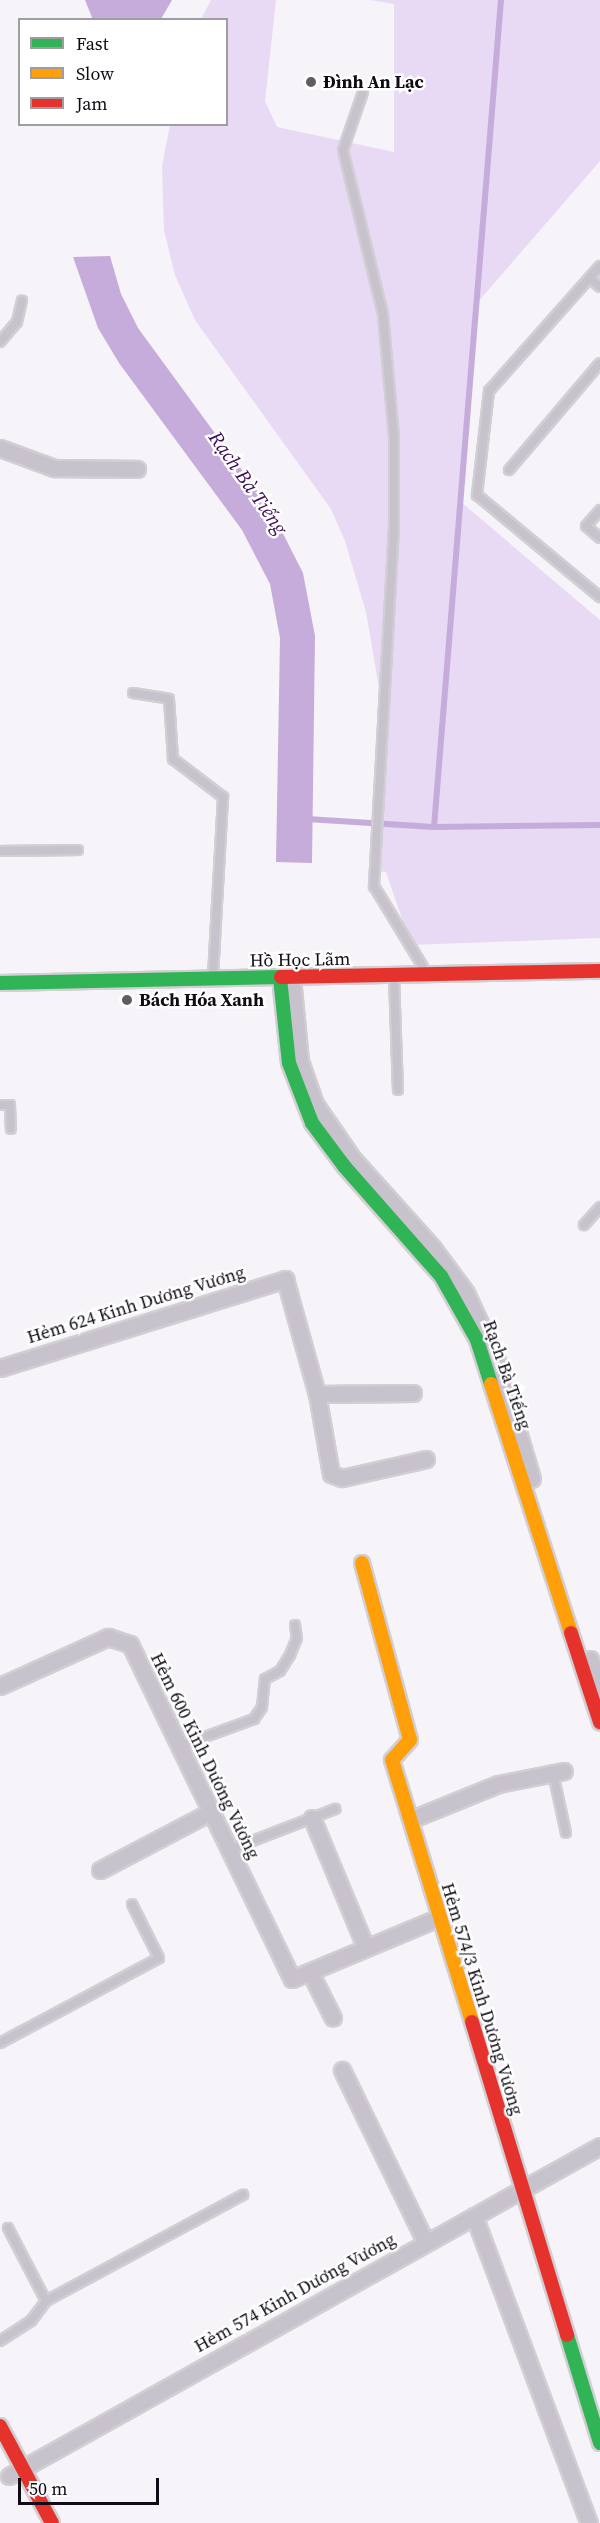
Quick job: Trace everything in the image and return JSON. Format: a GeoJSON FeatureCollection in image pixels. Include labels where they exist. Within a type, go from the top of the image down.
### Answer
{"type":"FeatureCollection","features":[{"type":"Feature","properties":{"kind":"street"},"geometry":{"type":"LineString","coordinates":[[0,448],[54,468],[137,470]]}},
{"type":"Feature","properties":{"kind":"street","name":"Hồ Học Lãm"},"geometry":{"type":"LineString","coordinates":[[0,982],[394,977],[600,971]]}},
{"type":"Feature","properties":{"kind":"street","name":"Rạch Bà Tiếng"},"geometry":{"type":"LineString","coordinates":[[286,978],[300,1060],[315,1104],[353,1159],[450,1269],[487,1336],[600,1687]]}},
{"type":"Feature","properties":{"kind":"street","name":"Rạch Bà Tiếng"},"geometry":{"type":"LineString","coordinates":[[286,978],[289,1063],[312,1123],[344,1166],[441,1276],[477,1340],[600,1722]]}},
{"type":"Feature","properties":{"kind":"street","name":"Hẻm 624 Kinh Dương Vương"},"geometry":{"type":"LineString","coordinates":[[0,1368],[285,1280],[317,1394]]}},
{"type":"Feature","properties":{"kind":"street"},"geometry":{"type":"LineString","coordinates":[[413,1393],[317,1394],[334,1477],[342,1478],[426,1459]]}},
{"type":"Feature","properties":{"kind":"street","name":"Hẻm 574/3 Kinh Dương Vương"},"geometry":{"type":"LineString","coordinates":[[362,1563],[410,1740],[392,1760],[412,1819],[438,1918],[600,2443]]}},
{"type":"Feature","properties":{"kind":"street","name":"Hẻm 600 Kinh Dương Vương"},"geometry":{"type":"LineString","coordinates":[[0,1686],[108,1637],[120,1638],[133,1651],[292,1979],[310,1972]]}},
{"type":"Feature","properties":{"kind":"street"},"geometry":{"type":"LineString","coordinates":[[412,1819],[498,1784],[558,1772]]}},
{"type":"Feature","properties":{"kind":"street"},"geometry":{"type":"LineString","coordinates":[[100,1870],[212,1811]]}},
{"type":"Feature","properties":{"kind":"street"},"geometry":{"type":"LineString","coordinates":[[312,1818],[365,1946]]}},
{"type":"Feature","properties":{"kind":"street"},"geometry":{"type":"LineString","coordinates":[[333,2018],[310,1972],[365,1946],[438,1918]]}},
{"type":"Feature","properties":{"kind":"street"},"geometry":{"type":"LineString","coordinates":[[342,2070],[426,2243]]}},
{"type":"Feature","properties":{"kind":"street","name":"Hẻm 574 Kinh Dương Vương"},"geometry":{"type":"LineString","coordinates":[[16,2481],[426,2243],[600,2146]]}},
{"type":"Feature","properties":{"kind":"street"},"geometry":{"type":"LineString","coordinates":[[474,2216],[589,2523]]}},
{"type":"Feature","properties":{"kind":"street"},"geometry":{"type":"LineString","coordinates":[[0,2426],[16,2481],[35,2523]]}},
{"type":"Feature","properties":{"kind":"street"},"geometry":{"type":"LineString","coordinates":[[0,2459],[52,2523]]}},
{"type":"Feature","properties":{"kind":"lane"},"geometry":{"type":"LineString","coordinates":[[363,92],[343,150],[383,314],[394,438],[394,527],[374,886],[429,976]]}},
{"type":"Feature","properties":{"kind":"lane"},"geometry":{"type":"LineString","coordinates":[[600,266],[489,391],[477,495],[600,597]]}},
{"type":"Feature","properties":{"kind":"lane"},"geometry":{"type":"LineString","coordinates":[[590,278],[600,287]]}},
{"type":"Feature","properties":{"kind":"lane"},"geometry":{"type":"LineString","coordinates":[[0,342],[17,321],[22,301]]}},
{"type":"Feature","properties":{"kind":"lane"},"geometry":{"type":"LineString","coordinates":[[509,470],[600,363]]}},
{"type":"Feature","properties":{"kind":"lane"},"geometry":{"type":"LineString","coordinates":[[600,510],[586,526],[600,538]]}},
{"type":"Feature","properties":{"kind":"lane"},"geometry":{"type":"LineString","coordinates":[[133,693],[169,699],[173,759],[223,797],[213,980]]}},
{"type":"Feature","properties":{"kind":"lane"},"geometry":{"type":"LineString","coordinates":[[0,851],[78,850]]}},
{"type":"Feature","properties":{"kind":"lane"},"geometry":{"type":"LineString","coordinates":[[394,977],[398,1090]]}},
{"type":"Feature","properties":{"kind":"lane"},"geometry":{"type":"LineString","coordinates":[[0,1105],[10,1105],[11,1129]]}},
{"type":"Feature","properties":{"kind":"lane"},"geometry":{"type":"LineString","coordinates":[[584,1225],[600,1207]]}},
{"type":"Feature","properties":{"kind":"lane"},"geometry":{"type":"LineString","coordinates":[[180,1746],[254,1719],[262,1707],[265,1680],[280,1671],[290,1655],[297,1638],[295,1625]]}},
{"type":"Feature","properties":{"kind":"lane"},"geometry":{"type":"LineString","coordinates":[[558,1772],[566,1833]]}},
{"type":"Feature","properties":{"kind":"lane"},"geometry":{"type":"LineString","coordinates":[[229,1850],[335,1809]]}},
{"type":"Feature","properties":{"kind":"lane"},"geometry":{"type":"LineString","coordinates":[[0,2043],[159,1958],[132,1904]]}},
{"type":"Feature","properties":{"kind":"lane"},"geometry":{"type":"LineString","coordinates":[[0,2341],[31,2321],[46,2301],[243,2195]]}},
{"type":"Feature","properties":{"kind":"lane"},"geometry":{"type":"LineString","coordinates":[[8,2228],[46,2301]]}},
{"type":"Feature","properties":{"kind":"shaded area"},"geometry":{"type":"Polygon","coordinates":[[[211,0],[276,0],[265,101],[277,127],[394,152],[394,4],[371,0],[600,0],[600,161],[477,303],[461,502],[600,620],[600,938],[411,945],[386,872],[372,871],[379,688],[366,612],[345,541],[331,509],[195,320],[175,275],[164,230],[162,166],[170,126],[228,126],[228,18],[202,18],[211,0]]]}},
{"type":"Feature","properties":{"kind":"water"},"geometry":{"type":"Polygon","coordinates":[[[85,0],[172,0],[162,18],[92,18],[85,0]]]}},
{"type":"Feature","properties":{"kind":"water","name":"Rạch Bà Tiếng"},"geometry":{"type":"Polygon","coordinates":[[[110,256],[121,294],[138,328],[271,510],[303,573],[315,636],[312,863],[276,862],[280,638],[270,584],[242,530],[119,363],[98,328],[73,257],[110,256]]]}},
{"type":"Feature","properties":{"kind":"waterway"},"geometry":{"type":"LineString","coordinates":[[434,827],[501,0]]}},
{"type":"Feature","properties":{"kind":"waterway"},"geometry":{"type":"LineString","coordinates":[[307,819],[434,827],[600,825]]}},
{"type":"Feature","properties":{"kind":"traffic: fast"},"geometry":{"type":"LineString","coordinates":[[0,983],[281,977]]}},
{"type":"Feature","properties":{"kind":"traffic: fast"},"geometry":{"type":"LineString","coordinates":[[280,978],[289,1063],[312,1123],[344,1166],[441,1276],[477,1340],[491,1384]]}},
{"type":"Feature","properties":{"kind":"traffic: fast"},"geometry":{"type":"LineString","coordinates":[[567,2335],[600,2443]]}},
{"type":"Feature","properties":{"kind":"traffic: slow"},"geometry":{"type":"LineString","coordinates":[[491,1384],[571,1633]]}},
{"type":"Feature","properties":{"kind":"traffic: slow"},"geometry":{"type":"LineString","coordinates":[[362,1563],[410,1740],[392,1760],[472,2022]]}},
{"type":"Feature","properties":{"kind":"traffic: jam"},"geometry":{"type":"LineString","coordinates":[[281,977],[600,971]]}},
{"type":"Feature","properties":{"kind":"traffic: jam"},"geometry":{"type":"LineString","coordinates":[[571,1633],[600,1722]]}},
{"type":"Feature","properties":{"kind":"traffic: jam"},"geometry":{"type":"LineString","coordinates":[[472,2022],[567,2335]]}},
{"type":"Feature","properties":{"kind":"traffic: jam"},"geometry":{"type":"LineString","coordinates":[[0,2426],[52,2523]]}},
{"type":"Feature","properties":{"kind":"place","name":"Đình An Lạc"},"geometry":{"type":"Point","coordinates":[311,82]}},
{"type":"Feature","properties":{"kind":"place","name":"Bách Hóa Xanh"},"geometry":{"type":"Point","coordinates":[127,1000]}}]}
